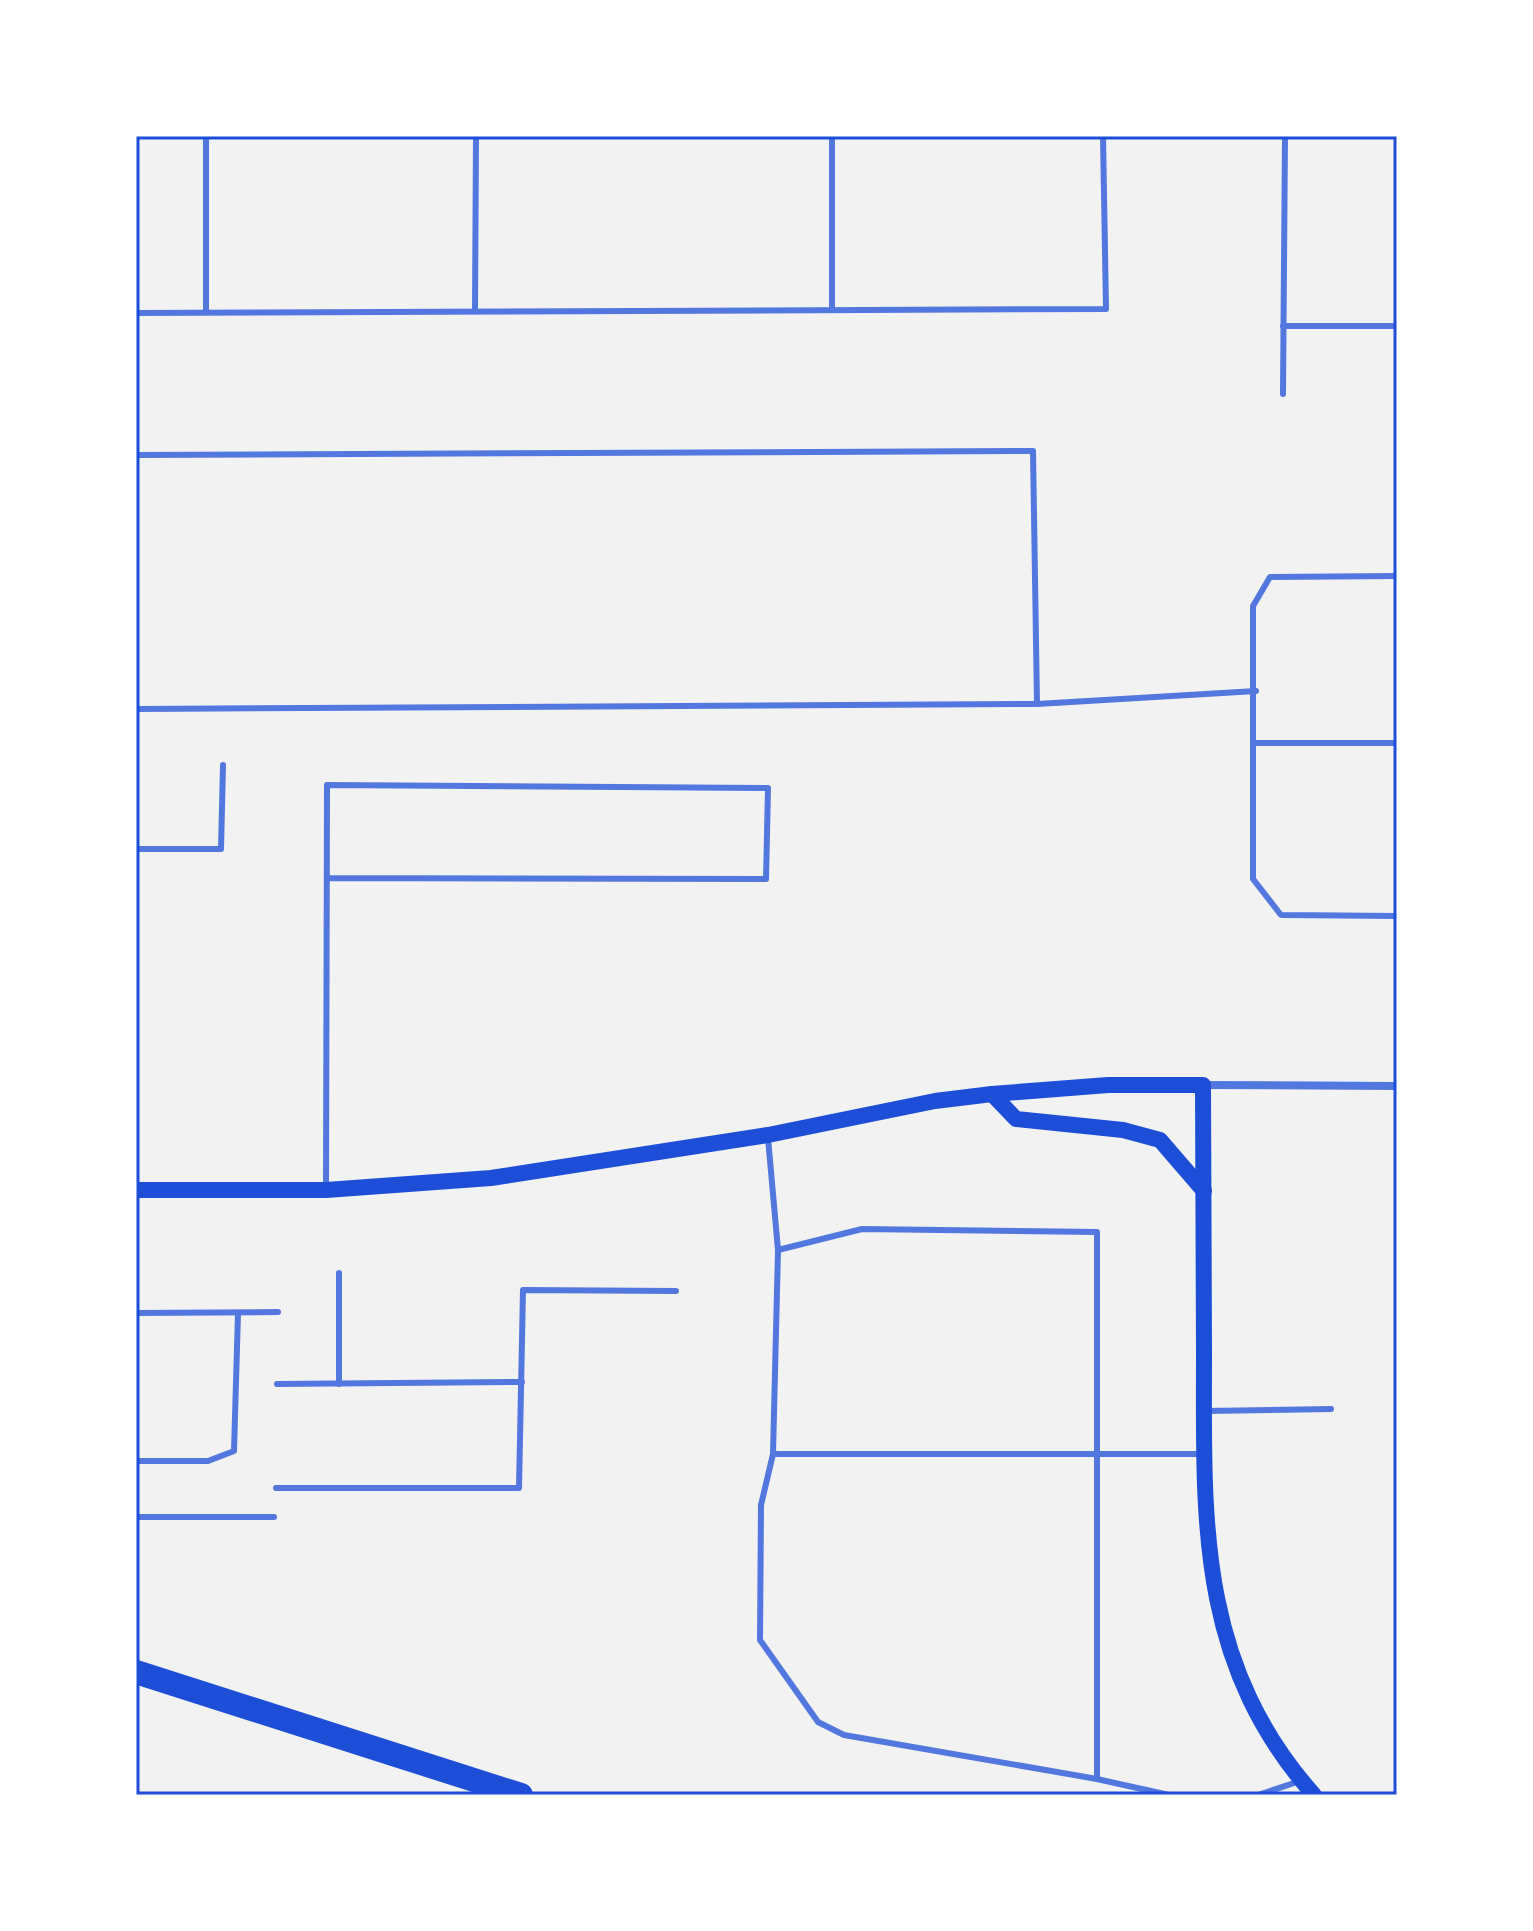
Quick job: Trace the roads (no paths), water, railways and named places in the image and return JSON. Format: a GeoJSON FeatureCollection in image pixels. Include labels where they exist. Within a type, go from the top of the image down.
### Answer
{"type":"FeatureCollection","features":[{"type":"Feature","properties":{"kind":"highway"},"geometry":{"type":"LineString","coordinates":[[136,1672],[521,1795]]}},
{"type":"Feature","properties":{"kind":"main road"},"geometry":{"type":"LineString","coordinates":[[136,1190],[326,1190],[491,1178],[768,1135],[935,1101],[1108,1085],[1203,1085],[1203,1509],[1217,1603],[1249,1694],[1302,1781],[1314,1795]]}},
{"type":"Feature","properties":{"kind":"main road"},"geometry":{"type":"LineString","coordinates":[[992,1094],[1016,1119],[1123,1130],[1160,1140],[1204,1191]]}},
{"type":"Feature","properties":{"kind":"street"},"geometry":{"type":"LineString","coordinates":[[1203,1085],[1397,1086]]}},
{"type":"Feature","properties":{"kind":"lane"},"geometry":{"type":"LineString","coordinates":[[206,136],[206,312]]}},
{"type":"Feature","properties":{"kind":"lane"},"geometry":{"type":"LineString","coordinates":[[475,311],[476,136]]}},
{"type":"Feature","properties":{"kind":"lane"},"geometry":{"type":"LineString","coordinates":[[832,136],[832,310]]}},
{"type":"Feature","properties":{"kind":"lane"},"geometry":{"type":"LineString","coordinates":[[136,313],[1106,309],[1103,136]]}},
{"type":"Feature","properties":{"kind":"lane"},"geometry":{"type":"LineString","coordinates":[[1283,394],[1285,136]]}},
{"type":"Feature","properties":{"kind":"lane"},"geometry":{"type":"LineString","coordinates":[[1283,326],[1397,326]]}},
{"type":"Feature","properties":{"kind":"lane"},"geometry":{"type":"LineString","coordinates":[[136,455],[1033,451],[1037,704]]}},
{"type":"Feature","properties":{"kind":"lane"},"geometry":{"type":"LineString","coordinates":[[1397,576],[1270,577],[1253,606],[1256,691],[1253,879],[1281,915],[1397,916]]}},
{"type":"Feature","properties":{"kind":"lane"},"geometry":{"type":"LineString","coordinates":[[136,709],[1037,704],[1256,691]]}},
{"type":"Feature","properties":{"kind":"lane"},"geometry":{"type":"LineString","coordinates":[[1253,743],[1397,743]]}},
{"type":"Feature","properties":{"kind":"lane"},"geometry":{"type":"LineString","coordinates":[[136,849],[221,849],[223,765]]}},
{"type":"Feature","properties":{"kind":"lane"},"geometry":{"type":"LineString","coordinates":[[326,1190],[327,785],[768,788],[766,879],[327,878]]}},
{"type":"Feature","properties":{"kind":"lane"},"geometry":{"type":"LineString","coordinates":[[768,1135],[778,1250],[773,1454],[761,1505],[760,1640],[818,1722],[844,1735],[1097,1779],[1169,1795]]}},
{"type":"Feature","properties":{"kind":"lane"},"geometry":{"type":"LineString","coordinates":[[778,1250],[862,1229],[1097,1232],[1097,1779]]}},
{"type":"Feature","properties":{"kind":"lane"},"geometry":{"type":"LineString","coordinates":[[339,1273],[339,1384]]}},
{"type":"Feature","properties":{"kind":"lane"},"geometry":{"type":"LineString","coordinates":[[276,1488],[519,1488],[523,1290],[676,1291]]}},
{"type":"Feature","properties":{"kind":"lane"},"geometry":{"type":"LineString","coordinates":[[136,1313],[278,1312]]}},
{"type":"Feature","properties":{"kind":"lane"},"geometry":{"type":"LineString","coordinates":[[136,1461],[208,1461],[234,1451],[238,1313]]}},
{"type":"Feature","properties":{"kind":"lane"},"geometry":{"type":"LineString","coordinates":[[277,1384],[522,1382]]}},
{"type":"Feature","properties":{"kind":"lane"},"geometry":{"type":"LineString","coordinates":[[1204,1411],[1331,1409]]}},
{"type":"Feature","properties":{"kind":"lane"},"geometry":{"type":"LineString","coordinates":[[773,1454],[1202,1454]]}},
{"type":"Feature","properties":{"kind":"lane"},"geometry":{"type":"LineString","coordinates":[[136,1517],[274,1517]]}},
{"type":"Feature","properties":{"kind":"lane"},"geometry":{"type":"LineString","coordinates":[[1258,1795],[1302,1781]]}}]}
